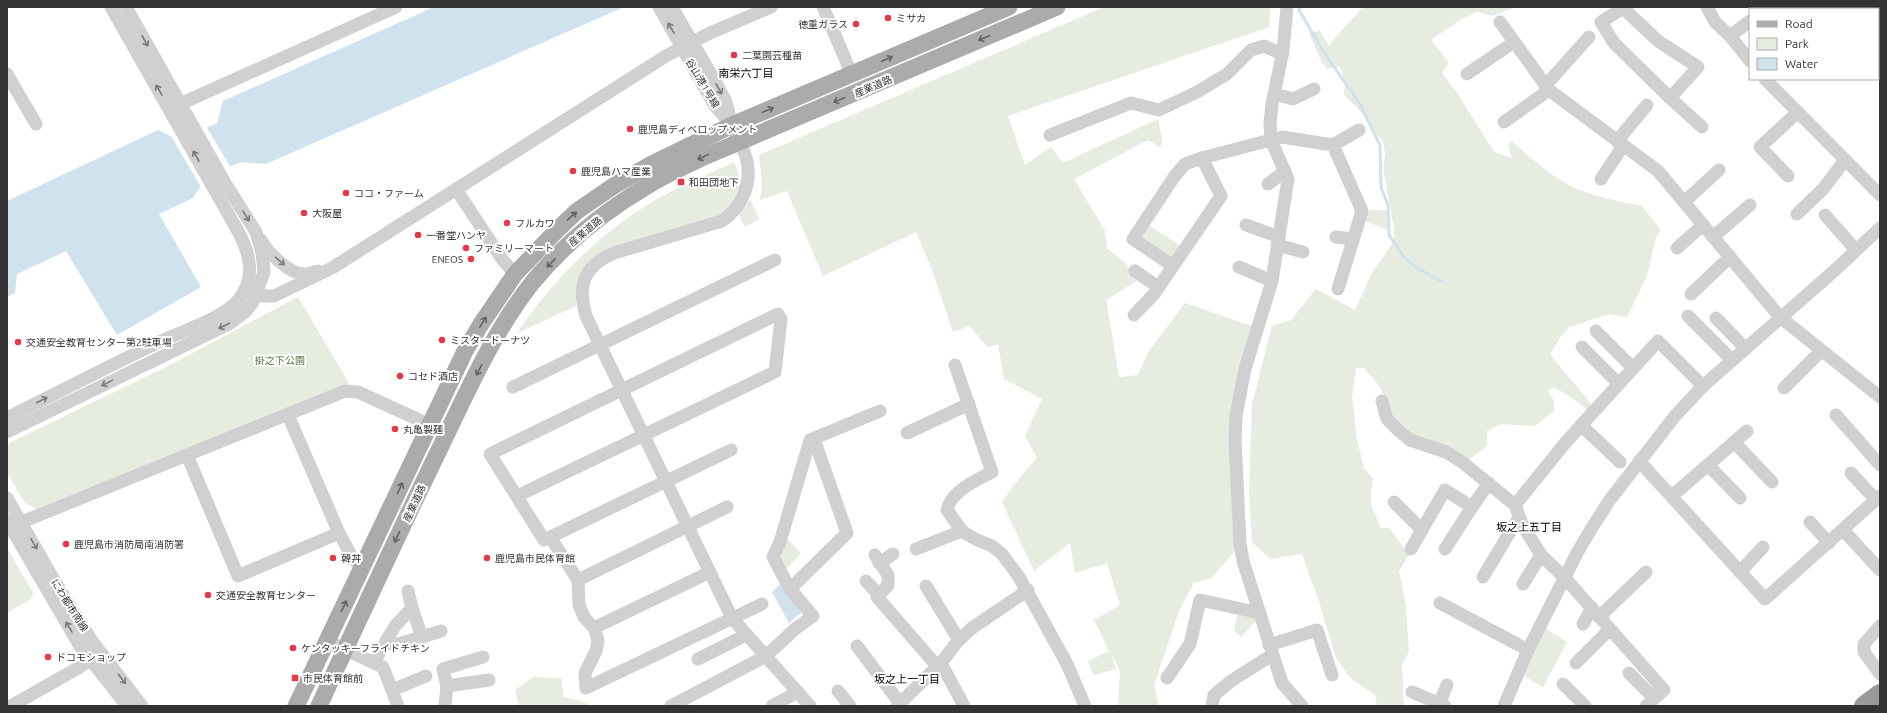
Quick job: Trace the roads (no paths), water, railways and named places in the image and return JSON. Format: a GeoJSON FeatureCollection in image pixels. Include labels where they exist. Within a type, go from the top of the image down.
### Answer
{"type":"FeatureCollection","features":[{"type":"Feature","properties":{"kind":"highway"},"geometry":{"type":"LineString","coordinates":[[1864,706],[1880,694]]}},
{"type":"Feature","properties":{"kind":"main road","name":"産業道路"},"geometry":{"type":"LineString","coordinates":[[296,706],[466,351],[481,324],[515,274],[558,229],[600,194],[636,172],[732,125],[1009,7]]}},
{"type":"Feature","properties":{"kind":"main road","name":"産業道路"},"geometry":{"type":"LineString","coordinates":[[319,706],[469,389],[516,305],[533,282],[572,242],[615,207],[648,185],[738,141],[844,98],[1057,7]]}},
{"type":"Feature","properties":{"kind":"street"},"geometry":{"type":"LineString","coordinates":[[7,432],[230,324],[246,311],[251,291],[251,264],[248,251],[220,185],[184,122],[111,7]]}},
{"type":"Feature","properties":{"kind":"street"},"geometry":{"type":"LineString","coordinates":[[126,7],[180,104],[184,122]]}},
{"type":"Feature","properties":{"kind":"street"},"geometry":{"type":"LineString","coordinates":[[180,104],[396,7]]}},
{"type":"Feature","properties":{"kind":"street","name":"谷山港1号線"},"geometry":{"type":"LineString","coordinates":[[659,7],[687,45]]}},
{"type":"Feature","properties":{"kind":"street","name":"谷山港1号線"},"geometry":{"type":"LineString","coordinates":[[672,7],[687,45],[715,106],[732,125]]}},
{"type":"Feature","properties":{"kind":"street"},"geometry":{"type":"LineString","coordinates":[[251,291],[263,296],[274,296],[332,268],[666,56],[771,7]]}},
{"type":"Feature","properties":{"kind":"street"},"geometry":{"type":"LineString","coordinates":[[823,7],[852,75]]}},
{"type":"Feature","properties":{"kind":"street"},"geometry":{"type":"LineString","coordinates":[[1013,7],[1020,23]]}},
{"type":"Feature","properties":{"kind":"street"},"geometry":{"type":"LineString","coordinates":[[1287,7],[1282,54],[1270,123],[1272,140],[1288,179],[1272,281],[1245,369],[1236,416],[1235,440],[1240,543],[1245,567],[1270,650],[1282,683],[1302,706]]}},
{"type":"Feature","properties":{"kind":"street"},"geometry":{"type":"LineString","coordinates":[[1670,98],[1698,67],[1658,41],[1623,7],[1601,22],[1614,43],[1670,98],[1702,127]]}},
{"type":"Feature","properties":{"kind":"street"},"geometry":{"type":"LineString","coordinates":[[1707,7],[1715,22],[1730,36],[1749,60]]}},
{"type":"Feature","properties":{"kind":"street"},"geometry":{"type":"LineString","coordinates":[[1730,36],[1749,21]]}},
{"type":"Feature","properties":{"kind":"street"},"geometry":{"type":"LineString","coordinates":[[1500,22],[1547,88],[1658,171],[1780,317],[1821,351],[1880,396]]}},
{"type":"Feature","properties":{"kind":"street"},"geometry":{"type":"LineString","coordinates":[[1504,122],[1547,88],[1589,37]]}},
{"type":"Feature","properties":{"kind":"street"},"geometry":{"type":"LineString","coordinates":[[1467,74],[1514,42]]}},
{"type":"Feature","properties":{"kind":"street"},"geometry":{"type":"LineString","coordinates":[[1050,135],[1131,103],[1159,110],[1197,92],[1227,74],[1251,50],[1264,46],[1282,54]]}},
{"type":"Feature","properties":{"kind":"street"},"geometry":{"type":"LineString","coordinates":[[7,74],[36,124]]}},
{"type":"Feature","properties":{"kind":"street"},"geometry":{"type":"LineString","coordinates":[[1766,80],[1880,195]]}},
{"type":"Feature","properties":{"kind":"street"},"geometry":{"type":"LineString","coordinates":[[1274,94],[1293,98],[1314,89]]}},
{"type":"Feature","properties":{"kind":"street"},"geometry":{"type":"LineString","coordinates":[[1601,178],[1620,144],[1647,105]]}},
{"type":"Feature","properties":{"kind":"street"},"geometry":{"type":"LineString","coordinates":[[1788,176],[1760,147],[1798,112]]}},
{"type":"Feature","properties":{"kind":"street"},"geometry":{"type":"LineString","coordinates":[[732,125],[745,156],[747,182],[742,201],[732,214],[712,225],[614,254],[599,262],[586,276],[582,288],[582,302],[586,316],[623,389],[687,527],[732,618],[810,706]]}},
{"type":"Feature","properties":{"kind":"street"},"geometry":{"type":"LineString","coordinates":[[1172,266],[1133,238],[1174,177],[1185,164],[1202,158],[1282,137],[1333,145],[1359,130]]}},
{"type":"Feature","properties":{"kind":"street"},"geometry":{"type":"LineString","coordinates":[[1333,145],[1362,211],[1355,236],[1352,239],[1338,289]]}},
{"type":"Feature","properties":{"kind":"street"},"geometry":{"type":"LineString","coordinates":[[1134,315],[1158,287],[1221,196],[1202,158]]}},
{"type":"Feature","properties":{"kind":"street"},"geometry":{"type":"LineString","coordinates":[[1797,214],[1823,189],[1845,160]]}},
{"type":"Feature","properties":{"kind":"street"},"geometry":{"type":"LineString","coordinates":[[1268,184],[1285,170]]}},
{"type":"Feature","properties":{"kind":"street"},"geometry":{"type":"LineString","coordinates":[[1684,202],[1719,170]]}},
{"type":"Feature","properties":{"kind":"street"},"geometry":{"type":"LineString","coordinates":[[220,185],[256,232],[265,248],[290,269],[305,274],[332,268]]}},
{"type":"Feature","properties":{"kind":"street"},"geometry":{"type":"LineString","coordinates":[[456,189],[502,259],[515,274]]}},
{"type":"Feature","properties":{"kind":"street"},"geometry":{"type":"LineString","coordinates":[[1713,237],[1750,204]]}},
{"type":"Feature","properties":{"kind":"street"},"geometry":{"type":"LineString","coordinates":[[1825,215],[1856,250]]}},
{"type":"Feature","properties":{"kind":"street"},"geometry":{"type":"LineString","coordinates":[[1246,225],[1303,252]]}},
{"type":"Feature","properties":{"kind":"street"},"geometry":{"type":"LineString","coordinates":[[1677,248],[1703,225]]}},
{"type":"Feature","properties":{"kind":"street"},"geometry":{"type":"LineString","coordinates":[[7,418],[158,342],[222,313],[251,291],[264,272],[262,253],[256,232]]}},
{"type":"Feature","properties":{"kind":"street"},"geometry":{"type":"LineString","coordinates":[[1504,706],[1528,650],[1590,531],[1609,501],[1639,461],[1675,416],[1703,386],[1856,250],[1878,233]]}},
{"type":"Feature","properties":{"kind":"street"},"geometry":{"type":"LineString","coordinates":[[1336,237],[1352,239]]}},
{"type":"Feature","properties":{"kind":"street"},"geometry":{"type":"LineString","coordinates":[[1691,294],[1730,257]]}},
{"type":"Feature","properties":{"kind":"street"},"geometry":{"type":"LineString","coordinates":[[513,387],[775,260]]}},
{"type":"Feature","properties":{"kind":"street"},"geometry":{"type":"LineString","coordinates":[[1239,267],[1272,281]]}},
{"type":"Feature","properties":{"kind":"street"},"geometry":{"type":"LineString","coordinates":[[1135,271],[1158,287]]}},
{"type":"Feature","properties":{"kind":"street"},"geometry":{"type":"LineString","coordinates":[[517,496],[774,372],[781,319],[778,314],[490,454],[544,540],[731,450]]}},
{"type":"Feature","properties":{"kind":"street"},"geometry":{"type":"LineString","coordinates":[[1688,316],[1732,360]]}},
{"type":"Feature","properties":{"kind":"street"},"geometry":{"type":"LineString","coordinates":[[1716,318],[1745,348]]}},
{"type":"Feature","properties":{"kind":"street"},"geometry":{"type":"LineString","coordinates":[[1596,331],[1634,368]]}},
{"type":"Feature","properties":{"kind":"street"},"geometry":{"type":"LineString","coordinates":[[1484,577],[1517,511],[1581,425],[1658,340],[1703,386]]}},
{"type":"Feature","properties":{"kind":"street"},"geometry":{"type":"LineString","coordinates":[[1582,347],[1619,384]]}},
{"type":"Feature","properties":{"kind":"street"},"geometry":{"type":"LineString","coordinates":[[1784,388],[1821,351]]}},
{"type":"Feature","properties":{"kind":"street"},"geometry":{"type":"LineString","coordinates":[[955,365],[992,472],[971,483],[948,503],[947,510],[962,531],[977,540],[992,546],[1002,554],[1028,590],[1067,664],[1085,706]]}},
{"type":"Feature","properties":{"kind":"street"},"geometry":{"type":"LineString","coordinates":[[11,524],[288,415],[345,391],[352,390],[430,425]]}},
{"type":"Feature","properties":{"kind":"street"},"geometry":{"type":"LineString","coordinates":[[1382,401],[1388,419],[1410,440],[1446,452],[1462,462],[1489,483],[1517,511],[1541,555],[1565,578],[1664,690],[1650,702],[1629,673]]}},
{"type":"Feature","properties":{"kind":"street"},"geometry":{"type":"LineString","coordinates":[[907,433],[969,404]]}},
{"type":"Feature","properties":{"kind":"street"},"geometry":{"type":"LineString","coordinates":[[671,706],[766,656],[795,629],[813,616],[790,589],[773,557],[780,542],[810,440],[880,412]]}},
{"type":"Feature","properties":{"kind":"street"},"geometry":{"type":"LineString","coordinates":[[288,415],[339,533],[353,559],[363,567]]}},
{"type":"Feature","properties":{"kind":"street"},"geometry":{"type":"LineString","coordinates":[[1836,415],[1844,430],[1880,465]]}},
{"type":"Feature","properties":{"kind":"street"},"geometry":{"type":"LineString","coordinates":[[1581,425],[1620,462]]}},
{"type":"Feature","properties":{"kind":"street"},"geometry":{"type":"LineString","coordinates":[[1672,496],[1747,431]]}},
{"type":"Feature","properties":{"kind":"street"},"geometry":{"type":"LineString","coordinates":[[790,589],[847,534],[814,439]]}},
{"type":"Feature","properties":{"kind":"street"},"geometry":{"type":"LineString","coordinates":[[1734,442],[1772,482]]}},
{"type":"Feature","properties":{"kind":"street"},"geometry":{"type":"LineString","coordinates":[[187,455],[238,576],[339,533]]}},
{"type":"Feature","properties":{"kind":"street"},"geometry":{"type":"LineString","coordinates":[[1639,461],[1765,599],[1878,498],[1851,473]]}},
{"type":"Feature","properties":{"kind":"street"},"geometry":{"type":"LineString","coordinates":[[1708,465],[1740,498]]}},
{"type":"Feature","properties":{"kind":"street"},"geometry":{"type":"LineString","coordinates":[[1445,549],[1472,506],[1489,483]]}},
{"type":"Feature","properties":{"kind":"street"},"geometry":{"type":"LineString","coordinates":[[1411,549],[1445,490],[1472,506]]}},
{"type":"Feature","properties":{"kind":"street","name":"にわ都市南線"},"geometry":{"type":"LineString","coordinates":[[7,498],[11,524],[57,585],[96,656],[127,706]]}},
{"type":"Feature","properties":{"kind":"street"},"geometry":{"type":"LineString","coordinates":[[1394,502],[1422,530]]}},
{"type":"Feature","properties":{"kind":"street"},"geometry":{"type":"LineString","coordinates":[[578,580],[728,507]]}},
{"type":"Feature","properties":{"kind":"street"},"geometry":{"type":"LineString","coordinates":[[1810,522],[1829,543]]}},
{"type":"Feature","properties":{"kind":"street"},"geometry":{"type":"LineString","coordinates":[[1843,530],[1880,570]]}},
{"type":"Feature","properties":{"kind":"street"},"geometry":{"type":"LineString","coordinates":[[916,549],[962,531]]}},
{"type":"Feature","properties":{"kind":"street"},"geometry":{"type":"LineString","coordinates":[[550,536],[578,580],[579,604],[584,617],[594,628],[598,640],[596,651],[585,673],[586,688],[762,604]]}},
{"type":"Feature","properties":{"kind":"street"},"geometry":{"type":"LineString","coordinates":[[1740,572],[1763,547]]}},
{"type":"Feature","properties":{"kind":"street"},"geometry":{"type":"LineString","coordinates":[[879,595],[888,586],[888,575],[877,559],[893,554]]}},
{"type":"Feature","properties":{"kind":"street"},"geometry":{"type":"LineString","coordinates":[[1523,584],[1541,555]]}},
{"type":"Feature","properties":{"kind":"street"},"geometry":{"type":"LineString","coordinates":[[594,628],[710,572]]}},
{"type":"Feature","properties":{"kind":"street"},"geometry":{"type":"LineString","coordinates":[[1583,624],[1595,612],[1646,572]]}},
{"type":"Feature","properties":{"kind":"street"},"geometry":{"type":"LineString","coordinates":[[866,581],[879,595],[877,597],[939,665],[964,706]]}},
{"type":"Feature","properties":{"kind":"street"},"geometry":{"type":"LineString","coordinates":[[926,586],[959,640]]}},
{"type":"Feature","properties":{"kind":"street"},"geometry":{"type":"LineString","coordinates":[[857,646],[900,705],[939,665],[959,640],[972,628],[1028,590]]}},
{"type":"Feature","properties":{"kind":"street"},"geometry":{"type":"LineString","coordinates":[[408,591],[422,637]]}},
{"type":"Feature","properties":{"kind":"street"},"geometry":{"type":"LineString","coordinates":[[1167,678],[1190,644],[1200,600],[1260,613]]}},
{"type":"Feature","properties":{"kind":"street"},"geometry":{"type":"LineString","coordinates":[[1440,603],[1528,650]]}},
{"type":"Feature","properties":{"kind":"street"},"geometry":{"type":"LineString","coordinates":[[374,662],[395,626],[412,608]]}},
{"type":"Feature","properties":{"kind":"street"},"geometry":{"type":"LineString","coordinates":[[1880,626],[1864,644],[1864,652],[1880,674]]}},
{"type":"Feature","properties":{"kind":"street"},"geometry":{"type":"LineString","coordinates":[[1212,706],[1214,695],[1270,650],[1317,630],[1332,675]]}},
{"type":"Feature","properties":{"kind":"street"},"geometry":{"type":"LineString","coordinates":[[386,641],[395,645],[441,631]]}},
{"type":"Feature","properties":{"kind":"street"},"geometry":{"type":"LineString","coordinates":[[1576,663],[1605,634],[1612,631]]}},
{"type":"Feature","properties":{"kind":"street"},"geometry":{"type":"LineString","coordinates":[[698,659],[746,635]]}},
{"type":"Feature","properties":{"kind":"street"},"geometry":{"type":"LineString","coordinates":[[328,641],[383,667],[398,706]]}},
{"type":"Feature","properties":{"kind":"street"},"geometry":{"type":"LineString","coordinates":[[11,706],[96,656]]}},
{"type":"Feature","properties":{"kind":"street","name":"にわ都市南線"},"geometry":{"type":"LineString","coordinates":[[96,656],[142,706]]}},
{"type":"Feature","properties":{"kind":"street"},"geometry":{"type":"LineString","coordinates":[[445,706],[448,686],[443,669],[483,657]]}},
{"type":"Feature","properties":{"kind":"street"},"geometry":{"type":"LineString","coordinates":[[392,690],[426,676]]}},
{"type":"Feature","properties":{"kind":"street"},"geometry":{"type":"LineString","coordinates":[[448,686],[489,680]]}},
{"type":"Feature","properties":{"kind":"street"},"geometry":{"type":"LineString","coordinates":[[1563,684],[1585,706]]}},
{"type":"Feature","properties":{"kind":"street"},"geometry":{"type":"LineString","coordinates":[[1412,692],[1437,704],[1447,685]]}},
{"type":"Feature","properties":{"kind":"street"},"geometry":{"type":"LineString","coordinates":[[838,691],[850,706]]}},
{"type":"Feature","properties":{"kind":"street"},"geometry":{"type":"LineString","coordinates":[[772,706],[798,692]]}},
{"type":"Feature","properties":{"kind":"water"},"geometry":{"type":"Polygon","coordinates":[[[434,7],[624,7],[266,164],[241,162],[207,176],[193,198],[159,214],[201,287],[117,335],[66,251],[17,274],[15,293],[7,297],[7,201],[158,130],[179,140],[217,123],[223,101],[434,7]]]}},
{"type":"Feature","properties":{"kind":"water"},"geometry":{"type":"Polygon","coordinates":[[[780,584],[803,611],[789,623],[772,592],[780,584]]]}},
{"type":"Feature","properties":{"kind":"waterway"},"geometry":{"type":"LineString","coordinates":[[1300,7],[1299,10],[1323,51],[1360,104],[1380,145],[1381,187],[1388,205],[1389,235],[1404,257],[1415,267],[1443,282]]}},
{"type":"Feature","properties":{"kind":"place","name":"ミサカ"},"geometry":{"type":"Point","coordinates":[888,18]}},
{"type":"Feature","properties":{"kind":"place","name":"徳重ガラス"},"geometry":{"type":"Point","coordinates":[856,24]}},
{"type":"Feature","properties":{"kind":"place","name":"二葉園芸種苗"},"geometry":{"type":"Point","coordinates":[734,55]}},
{"type":"Feature","properties":{"kind":"place","name":"鹿児島ディベロップメント"},"geometry":{"type":"Point","coordinates":[630,129]}},
{"type":"Feature","properties":{"kind":"place","name":"鹿児島ハマ産業"},"geometry":{"type":"Point","coordinates":[573,171]}},
{"type":"Feature","properties":{"kind":"place","name":"和田団地下"},"geometry":{"type":"Point","coordinates":[681,182]}},
{"type":"Feature","properties":{"kind":"place","name":"ココ・ファーム"},"geometry":{"type":"Point","coordinates":[346,193]}},
{"type":"Feature","properties":{"kind":"place","name":"大阪屋"},"geometry":{"type":"Point","coordinates":[304,213]}},
{"type":"Feature","properties":{"kind":"place","name":"フルカワ"},"geometry":{"type":"Point","coordinates":[507,223]}},
{"type":"Feature","properties":{"kind":"place","name":"一番堂ハンヤ"},"geometry":{"type":"Point","coordinates":[418,235]}},
{"type":"Feature","properties":{"kind":"place","name":"ファミリーマート"},"geometry":{"type":"Point","coordinates":[466,248]}},
{"type":"Feature","properties":{"kind":"place","name":"ENEOS"},"geometry":{"type":"Point","coordinates":[471,259]}},
{"type":"Feature","properties":{"kind":"place","name":"ミスタードーナツ"},"geometry":{"type":"Point","coordinates":[442,340]}},
{"type":"Feature","properties":{"kind":"place","name":"交通安全教育センター第2駐車場"},"geometry":{"type":"Point","coordinates":[18,342]}},
{"type":"Feature","properties":{"kind":"place","name":"コセド酒店"},"geometry":{"type":"Point","coordinates":[400,376]}},
{"type":"Feature","properties":{"kind":"place","name":"丸亀製麺"},"geometry":{"type":"Point","coordinates":[395,429]}},
{"type":"Feature","properties":{"kind":"place","name":"鹿児島市消防局南消防署"},"geometry":{"type":"Point","coordinates":[66,544]}},
{"type":"Feature","properties":{"kind":"place","name":"韓丼"},"geometry":{"type":"Point","coordinates":[333,558]}},
{"type":"Feature","properties":{"kind":"place","name":"鹿児島市民体育館"},"geometry":{"type":"Point","coordinates":[487,558]}},
{"type":"Feature","properties":{"kind":"place","name":"交通安全教育センター"},"geometry":{"type":"Point","coordinates":[208,595]}},
{"type":"Feature","properties":{"kind":"place","name":"ケンタッキーフライドチキン"},"geometry":{"type":"Point","coordinates":[293,648]}},
{"type":"Feature","properties":{"kind":"place","name":"ドコモショップ"},"geometry":{"type":"Point","coordinates":[48,657]}},
{"type":"Feature","properties":{"kind":"place","name":"市民体育館前"},"geometry":{"type":"Point","coordinates":[295,678]}},
{"type":"Feature","properties":{"kind":"district","name":"南栄六丁目"},"geometry":{"type":"Point","coordinates":[746,73]}},
{"type":"Feature","properties":{"kind":"district","name":"坂之上五丁目"},"geometry":{"type":"Point","coordinates":[1529,527]}},
{"type":"Feature","properties":{"kind":"district","name":"坂之上一丁目"},"geometry":{"type":"Point","coordinates":[907,679]}},
{"type":"Feature","properties":{"kind":"park label","name":"掛之下公園"},"geometry":{"type":"Point","coordinates":[280,360]}}]}
